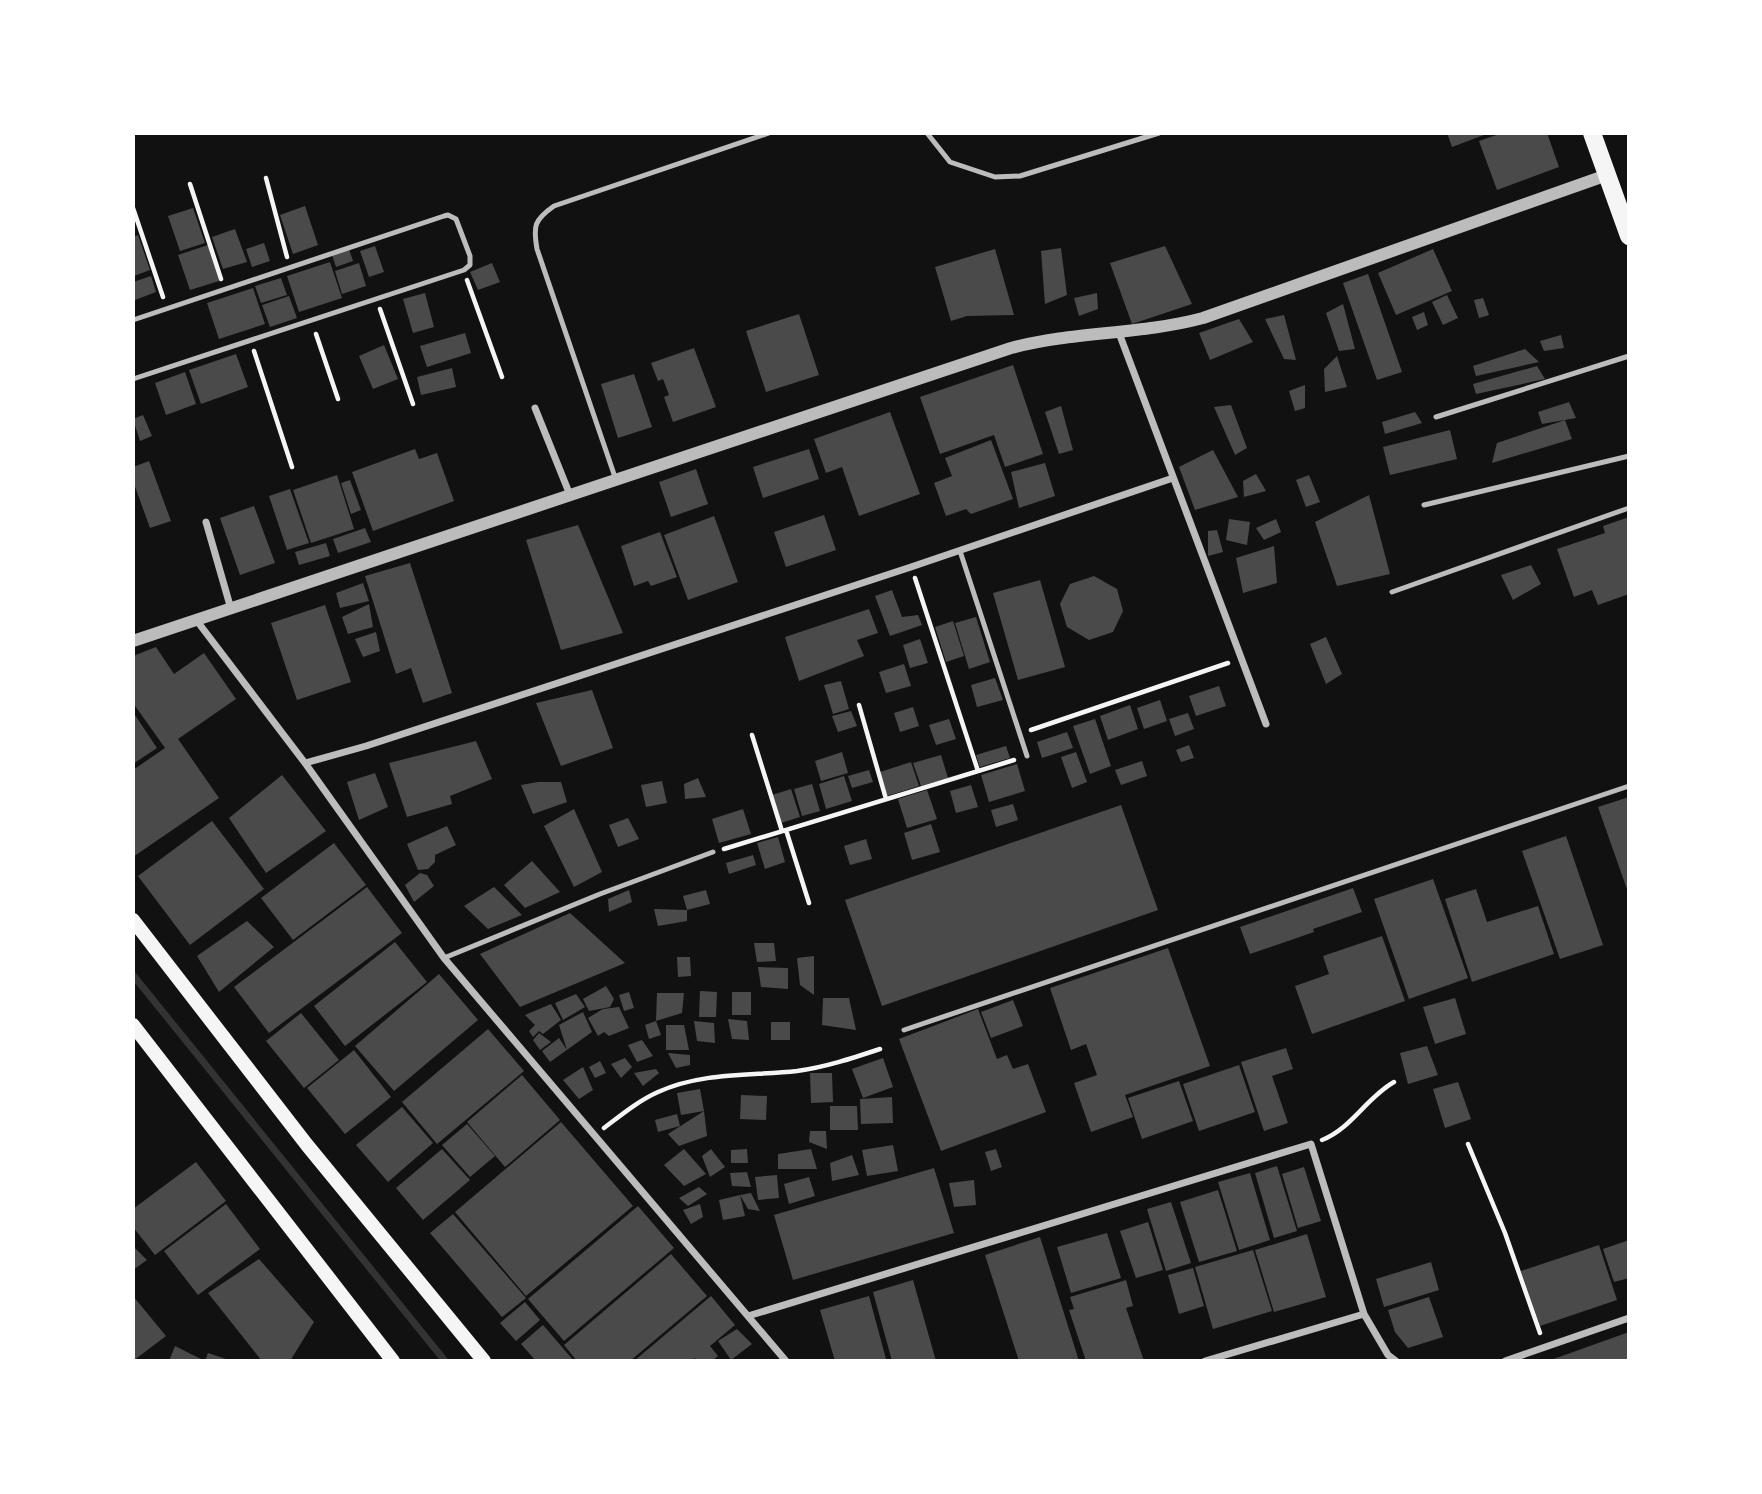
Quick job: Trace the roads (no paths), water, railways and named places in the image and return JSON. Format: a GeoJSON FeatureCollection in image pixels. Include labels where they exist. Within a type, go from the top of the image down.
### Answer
{"type":"FeatureCollection","features":[{"type":"Feature","properties":{"kind":"main road"},"geometry":{"type":"LineString","coordinates":[[1592,133],[1629,236]]}},
{"type":"Feature","properties":{"kind":"main road"},"geometry":{"type":"LineString","coordinates":[[133,920],[307,1145],[484,1361]]}},
{"type":"Feature","properties":{"kind":"main road"},"geometry":{"type":"LineString","coordinates":[[133,1025],[393,1361]]}},
{"type":"Feature","properties":{"kind":"street"},"geometry":{"type":"LineString","coordinates":[[133,641],[1011,348],[1043,339],[1119,333],[1176,325],[1203,318],[1608,175]]}},
{"type":"Feature","properties":{"kind":"street"},"geometry":{"type":"LineString","coordinates":[[1119,333],[1266,724]]}},
{"type":"Feature","properties":{"kind":"street"},"geometry":{"type":"LineString","coordinates":[[536,408],[570,495]]}},
{"type":"Feature","properties":{"kind":"street"},"geometry":{"type":"LineString","coordinates":[[305,763],[366,746],[912,567],[1173,478]]}},
{"type":"Feature","properties":{"kind":"street"},"geometry":{"type":"LineString","coordinates":[[206,522],[231,609]]}},
{"type":"Feature","properties":{"kind":"street"},"geometry":{"type":"LineString","coordinates":[[197,621],[305,763],[444,958],[786,1361]]}},
{"type":"Feature","properties":{"kind":"street"},"geometry":{"type":"LineString","coordinates":[[748,1316],[1311,1144],[1364,1314],[1388,1355],[1396,1361]]}},
{"type":"Feature","properties":{"kind":"street"},"geometry":{"type":"LineString","coordinates":[[1205,1361],[1364,1314]]}},
{"type":"Feature","properties":{"kind":"street"},"geometry":{"type":"LineString","coordinates":[[1505,1361],[1629,1318]]}},
{"type":"Feature","properties":{"kind":"lane"},"geometry":{"type":"LineString","coordinates":[[616,480],[537,249],[534,232],[540,217],[554,206],[769,133]]}},
{"type":"Feature","properties":{"kind":"lane"},"geometry":{"type":"LineString","coordinates":[[927,133],[950,162],[995,177],[1020,176],[1159,133]]}},
{"type":"Feature","properties":{"kind":"lane"},"geometry":{"type":"LineString","coordinates":[[133,320],[448,215],[456,219],[470,256],[470,265],[464,270],[133,379]]}},
{"type":"Feature","properties":{"kind":"lane"},"geometry":{"type":"LineString","coordinates":[[1436,417],[1629,356]]}},
{"type":"Feature","properties":{"kind":"lane"},"geometry":{"type":"LineString","coordinates":[[1424,505],[1629,456]]}},
{"type":"Feature","properties":{"kind":"lane"},"geometry":{"type":"LineString","coordinates":[[1392,592],[1629,508]]}},
{"type":"Feature","properties":{"kind":"lane"},"geometry":{"type":"LineString","coordinates":[[960,551],[1027,756]]}},
{"type":"Feature","properties":{"kind":"lane"},"geometry":{"type":"LineString","coordinates":[[904,1030],[1629,786]]}},
{"type":"Feature","properties":{"kind":"lane"},"geometry":{"type":"LineString","coordinates":[[444,958],[600,894],[713,852]]}},
{"type":"Feature","properties":{"kind":"waterway"},"geometry":{"type":"LineString","coordinates":[[133,975],[445,1361]]}}]}
